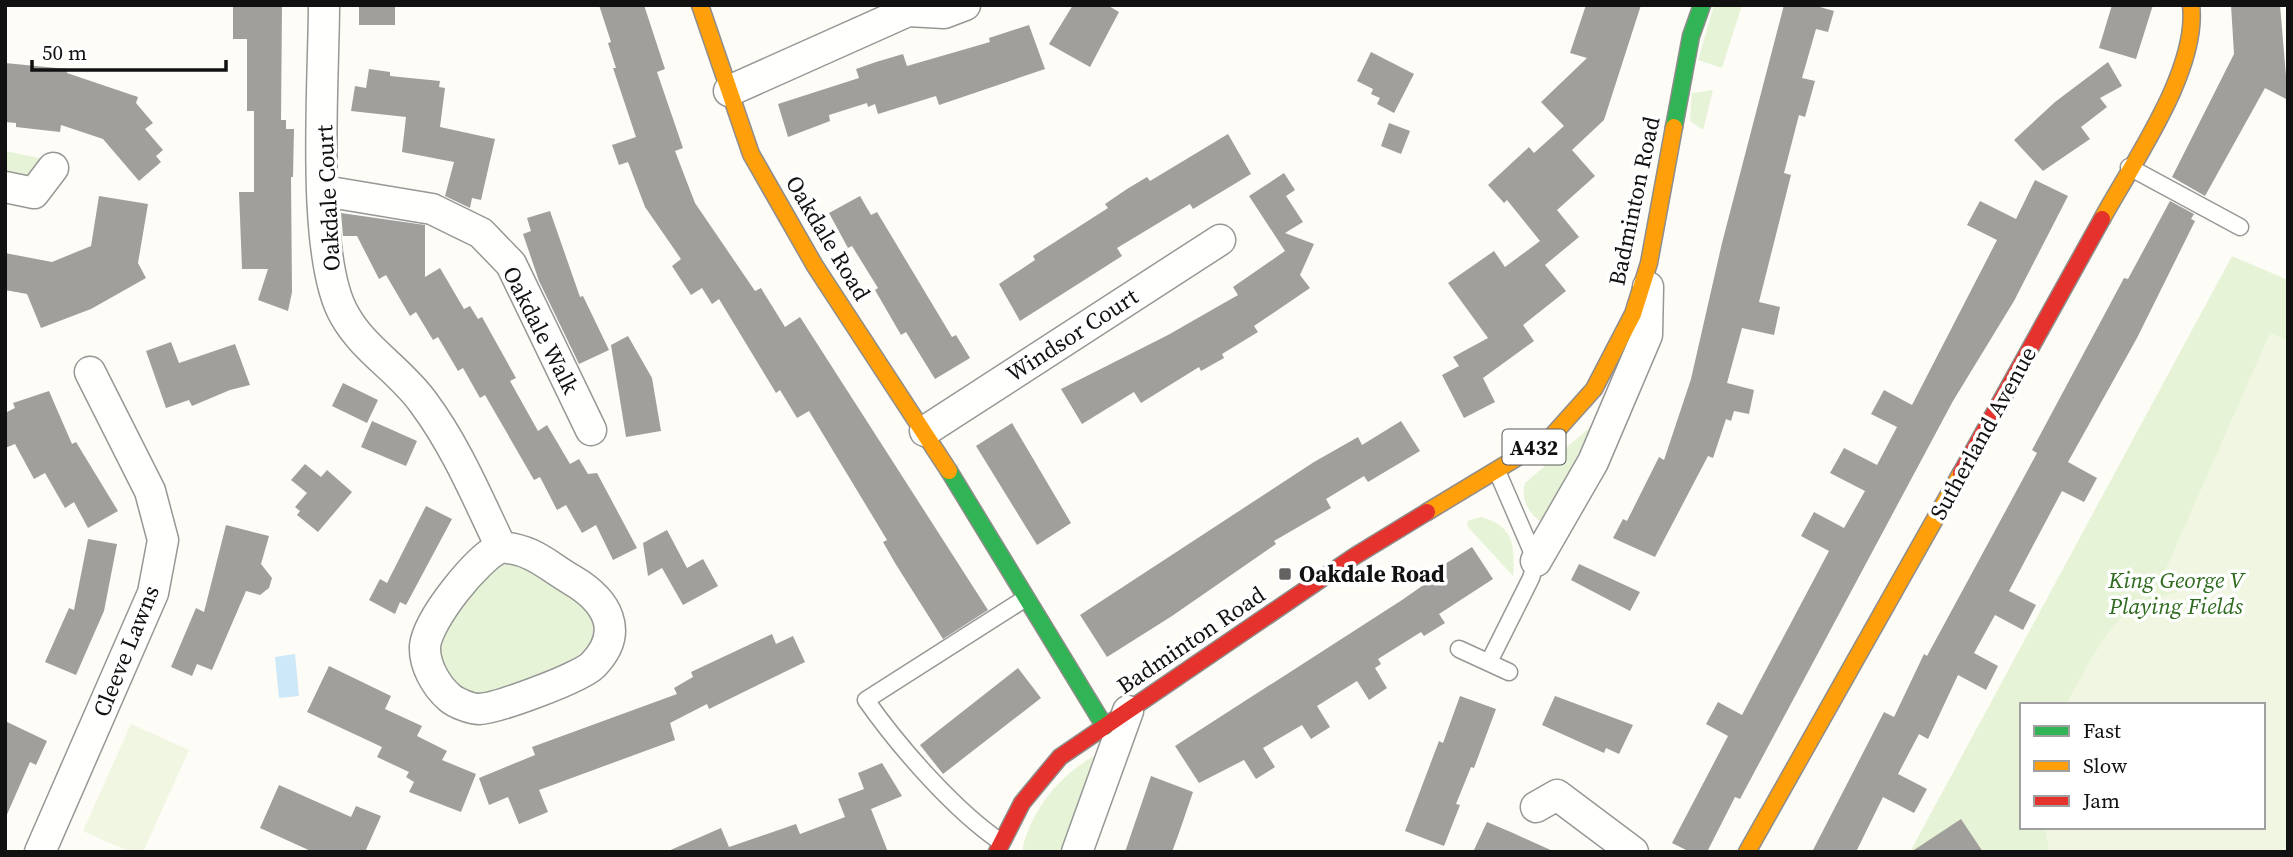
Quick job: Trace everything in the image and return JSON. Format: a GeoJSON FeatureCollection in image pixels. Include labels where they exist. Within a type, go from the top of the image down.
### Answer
{"type":"FeatureCollection","features":[{"type":"Feature","properties":{"kind":"street","name":"Oakdale Court"},"geometry":{"type":"LineString","coordinates":[[324,5],[324,191],[326,252],[332,287],[345,316],[367,345],[396,370],[422,400],[448,437],[501,547]]}},
{"type":"Feature","properties":{"kind":"street","name":"Oakdale Road"},"geometry":{"type":"LineString","coordinates":[[700,5],[751,154],[809,255],[925,431],[1026,598],[1116,719]]}},
{"type":"Feature","properties":{"kind":"street"},"geometry":{"type":"LineString","coordinates":[[729,91],[912,8],[944,13],[965,5]]}},
{"type":"Feature","properties":{"kind":"street","name":"Badminton Road"},"geometry":{"type":"LineString","coordinates":[[999,847],[1022,803],[1060,757],[1355,556],[1551,437],[1594,388],[1633,314],[1649,263],[1691,36],[1702,5]]}},
{"type":"Feature","properties":{"kind":"street","name":"Sutherland Avenue"},"geometry":{"type":"LineString","coordinates":[[1747,852],[2180,74],[2193,22],[2191,5]]}},
{"type":"Feature","properties":{"kind":"street"},"geometry":{"type":"LineString","coordinates":[[5,187],[34,193],[53,168]]}},
{"type":"Feature","properties":{"kind":"street","name":"Oakdale Walk"},"geometry":{"type":"LineString","coordinates":[[324,191],[432,209],[481,233],[511,264],[591,430]]}},
{"type":"Feature","properties":{"kind":"street","name":"Windsor Court"},"geometry":{"type":"LineString","coordinates":[[925,431],[1220,240]]}},
{"type":"Feature","properties":{"kind":"street"},"geometry":{"type":"LineString","coordinates":[[1535,561],[1592,462],[1647,335],[1649,263]]}},
{"type":"Feature","properties":{"kind":"street","name":"Cleeve Lawns"},"geometry":{"type":"LineString","coordinates":[[40,852],[153,593],[163,540],[150,491],[90,372]]}},
{"type":"Feature","properties":{"kind":"street"},"geometry":{"type":"LineString","coordinates":[[501,547],[524,549],[592,591],[606,607],[609,630],[603,653],[591,668],[502,705],[476,709],[451,700],[437,684],[427,664],[425,646],[433,625],[477,563],[501,547]]}},
{"type":"Feature","properties":{"kind":"street"},"geometry":{"type":"LineString","coordinates":[[1077,852],[1116,719]]}},
{"type":"Feature","properties":{"kind":"street"},"geometry":{"type":"LineString","coordinates":[[1536,807],[1557,795],[1633,852]]}},
{"type":"Feature","properties":{"kind":"lane"},"geometry":{"type":"LineString","coordinates":[[2129,167],[2240,227]]}},
{"type":"Feature","properties":{"kind":"lane"},"geometry":{"type":"LineString","coordinates":[[1489,662],[1531,578],[1535,561],[1497,471]]}},
{"type":"Feature","properties":{"kind":"lane"},"geometry":{"type":"LineString","coordinates":[[999,847],[882,722],[866,700],[1026,598]]}},
{"type":"Feature","properties":{"kind":"lane"},"geometry":{"type":"LineString","coordinates":[[1459,649],[1509,672]]}},
{"type":"Feature","properties":{"kind":"green space"},"geometry":{"type":"Polygon","coordinates":[[[1714,5],[1742,5],[1722,68],[1698,60],[1714,5]]]}},
{"type":"Feature","properties":{"kind":"green space"},"geometry":{"type":"Polygon","coordinates":[[[1713,90],[1703,130],[1690,121],[1692,93],[1713,90]]]}},
{"type":"Feature","properties":{"kind":"green space"},"geometry":{"type":"Polygon","coordinates":[[[5,151],[44,159],[28,175],[5,178],[5,151]]]}},
{"type":"Feature","properties":{"kind":"green space","name":"King George V Playing Fields"},"geometry":{"type":"Polygon","coordinates":[[[2232,256],[2288,280],[2288,852],[1910,852],[2232,256]]]}},
{"type":"Feature","properties":{"kind":"green space"},"geometry":{"type":"Polygon","coordinates":[[[2270,333],[2288,340],[2288,852],[2049,852],[2045,829],[2265,829],[2265,703],[2067,703],[2094,654],[2121,618],[2147,602],[2199,587],[2165,571],[2270,333]]]}},
{"type":"Feature","properties":{"kind":"green space"},"geometry":{"type":"Polygon","coordinates":[[[1611,399],[1545,524],[1535,517],[1525,502],[1525,483],[1588,429],[1611,399]]]}},
{"type":"Feature","properties":{"kind":"green space"},"geometry":{"type":"Polygon","coordinates":[[[1481,517],[1500,526],[1510,538],[1513,576],[1468,527],[1467,521],[1481,517]]]}},
{"type":"Feature","properties":{"kind":"green space"},"geometry":{"type":"Polygon","coordinates":[[[521,559],[585,599],[598,630],[584,659],[477,698],[457,691],[437,661],[442,630],[496,560],[521,559]]]}},
{"type":"Feature","properties":{"kind":"green space"},"geometry":{"type":"Polygon","coordinates":[[[131,724],[189,750],[143,852],[130,852],[83,831],[131,724]]]}},
{"type":"Feature","properties":{"kind":"green space"},"geometry":{"type":"Polygon","coordinates":[[[1094,756],[1063,852],[1022,852],[1031,823],[1048,796],[1069,773],[1094,756]]]}},
{"type":"Feature","properties":{"kind":"water"},"geometry":{"type":"Polygon","coordinates":[[[295,654],[299,696],[279,698],[275,657],[295,654]]]}},
{"type":"Feature","properties":{"kind":"building"},"geometry":{"type":"Polygon","coordinates":[[[233,5],[282,5],[281,120],[286,120],[286,129],[294,129],[291,177],[292,292],[288,311],[258,300],[268,269],[242,269],[239,192],[254,192],[254,111],[247,111],[247,39],[233,39],[233,5]]]}},
{"type":"Feature","properties":{"kind":"building"},"geometry":{"type":"Polygon","coordinates":[[[359,5],[395,5],[395,25],[359,25],[359,5]]]}},
{"type":"Feature","properties":{"kind":"building"},"geometry":{"type":"Polygon","coordinates":[[[599,5],[644,5],[665,69],[657,72],[683,148],[675,151],[695,203],[755,291],[761,288],[785,327],[800,317],[988,610],[943,639],[895,563],[883,542],[887,540],[809,411],[797,418],[780,390],[776,393],[719,299],[712,304],[702,288],[691,295],[672,266],[681,259],[645,207],[628,162],[619,165],[612,145],[636,137],[613,68],[616,68],[608,43],[611,42],[599,5]]]}},
{"type":"Feature","properties":{"kind":"building"},"geometry":{"type":"Polygon","coordinates":[[[1073,5],[1107,5],[1119,12],[1090,67],[1049,44],[1073,5]]]}},
{"type":"Feature","properties":{"kind":"building"},"geometry":{"type":"Polygon","coordinates":[[[1586,5],[1641,5],[1604,120],[1572,150],[1595,176],[1557,210],[1579,237],[1545,265],[1566,291],[1523,325],[1534,341],[1483,378],[1495,402],[1464,418],[1442,375],[1459,366],[1453,357],[1488,338],[1448,283],[1494,251],[1505,267],[1540,241],[1507,200],[1504,203],[1488,185],[1529,147],[1534,153],[1564,126],[1541,102],[1587,58],[1570,53],[1586,5]]]}},
{"type":"Feature","properties":{"kind":"building"},"geometry":{"type":"Polygon","coordinates":[[[1784,5],[1813,5],[1834,11],[1828,32],[1816,29],[1802,78],[1815,81],[1805,117],[1799,115],[1784,173],[1791,175],[1759,302],[1780,307],[1774,335],[1742,328],[1727,383],[1754,390],[1749,414],[1734,411],[1731,421],[1726,419],[1713,458],[1708,456],[1655,557],[1613,538],[1623,519],[1627,521],[1659,457],[1664,460],[1691,379],[1722,243],[1784,5]]]}},
{"type":"Feature","properties":{"kind":"building"},"geometry":{"type":"Polygon","coordinates":[[[2112,5],[2153,5],[2136,59],[2099,48],[2112,5]]]}},
{"type":"Feature","properties":{"kind":"building"},"geometry":{"type":"Polygon","coordinates":[[[2231,5],[2280,5],[2288,100],[2265,88],[2205,196],[2172,177],[2234,54],[2231,5]]]}},
{"type":"Feature","properties":{"kind":"building"},"geometry":{"type":"Polygon","coordinates":[[[1029,25],[1045,69],[939,105],[936,96],[878,114],[875,104],[868,107],[867,103],[829,115],[830,121],[788,137],[778,104],[859,78],[856,69],[876,62],[903,54],[907,66],[990,42],[989,38],[1029,25]]]}},
{"type":"Feature","properties":{"kind":"building"},"geometry":{"type":"Polygon","coordinates":[[[1371,52],[1414,74],[1394,113],[1377,104],[1380,98],[1371,94],[1373,89],[1357,81],[1371,52]]]}},
{"type":"Feature","properties":{"kind":"building"},"geometry":{"type":"Polygon","coordinates":[[[2108,62],[2122,86],[2100,98],[2107,107],[2081,127],[2090,139],[2043,171],[2014,140],[2055,102],[2108,62]]]}},
{"type":"Feature","properties":{"kind":"building"},"geometry":{"type":"Polygon","coordinates":[[[5,63],[67,69],[67,73],[138,97],[136,103],[153,123],[145,129],[163,150],[156,156],[161,162],[139,181],[103,139],[61,125],[60,132],[16,127],[16,123],[5,122],[5,63]]]}},
{"type":"Feature","properties":{"kind":"building"},"geometry":{"type":"Polygon","coordinates":[[[369,69],[390,72],[390,76],[440,81],[439,87],[445,88],[440,127],[495,139],[481,200],[472,198],[470,208],[445,196],[454,162],[402,152],[406,117],[351,111],[355,86],[366,88],[369,69]]]}},
{"type":"Feature","properties":{"kind":"building"},"geometry":{"type":"Polygon","coordinates":[[[1389,123],[1410,131],[1401,154],[1381,146],[1389,123]]]}},
{"type":"Feature","properties":{"kind":"building"},"geometry":{"type":"Polygon","coordinates":[[[1228,134],[1251,174],[1193,209],[1190,204],[1117,248],[1122,256],[1020,321],[999,284],[1035,260],[1033,256],[1108,208],[1105,204],[1127,189],[1147,177],[1150,181],[1228,134]]]}},
{"type":"Feature","properties":{"kind":"building"},"geometry":{"type":"Polygon","coordinates":[[[1284,173],[1295,190],[1286,196],[1303,222],[1285,233],[1314,244],[1300,275],[1310,288],[1254,326],[1258,332],[1222,354],[1224,358],[1201,371],[1199,367],[1141,403],[1134,392],[1082,424],[1061,389],[1168,335],[1238,295],[1233,287],[1285,251],[1249,196],[1284,173]]]}},
{"type":"Feature","properties":{"kind":"building"},"geometry":{"type":"Polygon","coordinates":[[[2035,180],[2068,196],[2014,301],[1953,401],[1740,799],[1735,797],[1707,852],[1690,852],[1672,843],[1728,736],[1706,724],[1718,702],[1742,715],[1829,551],[1801,536],[1814,512],[1844,528],[1865,491],[1830,473],[1844,448],[1877,465],[1897,427],[1871,414],[1884,390],[1912,405],[1997,240],[1967,225],[1980,201],[2016,219],[2035,180]]]}},
{"type":"Feature","properties":{"kind":"building"},"geometry":{"type":"Polygon","coordinates":[[[99,196],[148,204],[138,263],[146,278],[91,309],[41,328],[27,294],[5,290],[5,253],[52,262],[91,246],[99,196]]]}},
{"type":"Feature","properties":{"kind":"building"},"geometry":{"type":"Polygon","coordinates":[[[860,196],[871,215],[877,212],[952,337],[956,335],[970,358],[935,379],[906,332],[901,335],[875,290],[878,288],[852,246],[848,248],[829,213],[860,196]]]}},
{"type":"Feature","properties":{"kind":"building"},"geometry":{"type":"Polygon","coordinates":[[[2170,201],[2194,214],[2191,219],[2195,221],[2137,338],[2068,462],[2097,478],[2084,502],[2062,491],[2009,591],[2036,605],[2023,630],[1995,615],[1974,653],[1998,666],[1986,690],[1958,675],[1928,739],[1919,734],[1898,774],[1927,789],[1914,813],[1883,797],[1856,852],[1812,852],[1884,712],[1894,717],[1924,654],[1927,656],[2037,453],[2032,450],[2124,278],[2128,279],[2170,201]]]}},
{"type":"Feature","properties":{"kind":"building"},"geometry":{"type":"Polygon","coordinates":[[[550,211],[580,297],[583,296],[609,350],[579,364],[539,281],[523,234],[531,231],[527,218],[550,211]]]}},
{"type":"Feature","properties":{"kind":"building"},"geometry":{"type":"Polygon","coordinates":[[[341,213],[425,225],[425,277],[440,268],[464,309],[470,306],[478,319],[482,317],[516,378],[510,381],[538,431],[547,425],[570,464],[579,459],[588,474],[597,473],[637,548],[613,560],[596,525],[582,533],[566,505],[557,510],[540,477],[534,480],[485,395],[480,398],[463,368],[458,371],[438,337],[433,340],[416,312],[410,316],[386,275],[379,279],[357,236],[343,236],[341,213]]]}},
{"type":"Feature","properties":{"kind":"building"},"geometry":{"type":"Polygon","coordinates":[[[628,336],[652,378],[661,431],[626,437],[611,345],[628,336]]]}},
{"type":"Feature","properties":{"kind":"building"},"geometry":{"type":"Polygon","coordinates":[[[171,342],[179,363],[235,344],[250,385],[230,390],[192,406],[189,400],[166,408],[146,351],[171,342]]]}},
{"type":"Feature","properties":{"kind":"building"},"geometry":{"type":"Polygon","coordinates":[[[343,383],[378,400],[367,423],[332,406],[343,383]]]}},
{"type":"Feature","properties":{"kind":"building"},"geometry":{"type":"Polygon","coordinates":[[[49,391],[72,444],[76,442],[118,511],[88,528],[74,502],[65,508],[45,473],[34,479],[15,444],[5,448],[5,413],[15,408],[13,403],[49,391]]]}},
{"type":"Feature","properties":{"kind":"building"},"geometry":{"type":"Polygon","coordinates":[[[372,421],[417,441],[406,466],[361,447],[372,421]]]}},
{"type":"Feature","properties":{"kind":"building"},"geometry":{"type":"Polygon","coordinates":[[[1401,421],[1420,451],[1368,482],[1364,476],[1326,499],[1331,508],[1274,541],[1276,544],[1107,657],[1080,615],[1314,462],[1358,437],[1362,445],[1401,421]]]}},
{"type":"Feature","properties":{"kind":"building"},"geometry":{"type":"Polygon","coordinates":[[[1012,423],[1071,523],[1037,545],[976,446],[1012,423]]]}},
{"type":"Feature","properties":{"kind":"building"},"geometry":{"type":"Polygon","coordinates":[[[305,464],[321,477],[327,470],[352,492],[318,532],[297,515],[300,511],[295,507],[307,493],[291,480],[305,464]]]}},
{"type":"Feature","properties":{"kind":"building"},"geometry":{"type":"Polygon","coordinates":[[[426,506],[452,519],[406,605],[400,602],[395,614],[369,600],[380,579],[387,583],[426,506]]]}},
{"type":"Feature","properties":{"kind":"building"},"geometry":{"type":"Polygon","coordinates":[[[226,525],[269,536],[261,564],[272,578],[269,588],[260,595],[246,591],[212,670],[197,664],[192,676],[171,667],[196,608],[204,612],[226,525]]]}},
{"type":"Feature","properties":{"kind":"building"},"geometry":{"type":"Polygon","coordinates":[[[667,530],[687,568],[703,559],[718,586],[683,605],[662,568],[648,576],[643,543],[667,530]]]}},
{"type":"Feature","properties":{"kind":"building"},"geometry":{"type":"Polygon","coordinates":[[[88,539],[117,544],[104,611],[76,675],[45,662],[69,608],[74,610],[88,539]]]}},
{"type":"Feature","properties":{"kind":"building"},"geometry":{"type":"Polygon","coordinates":[[[1472,547],[1493,579],[1439,614],[1445,623],[1424,636],[1421,632],[1378,659],[1381,664],[1375,668],[1387,688],[1369,700],[1357,681],[1317,706],[1330,727],[1311,739],[1302,725],[1263,748],[1275,767],[1256,779],[1244,760],[1199,783],[1175,746],[1402,600],[1432,579],[1429,574],[1472,547]]]}},
{"type":"Feature","properties":{"kind":"building"},"geometry":{"type":"Polygon","coordinates":[[[1579,564],[1640,592],[1630,611],[1571,580],[1579,564]]]}},
{"type":"Feature","properties":{"kind":"building"},"geometry":{"type":"Polygon","coordinates":[[[772,634],[776,644],[793,636],[805,662],[709,709],[707,704],[670,723],[675,740],[539,790],[548,812],[519,824],[508,797],[489,805],[479,778],[535,755],[532,747],[677,694],[674,688],[693,677],[691,672],[772,634]]]}},
{"type":"Feature","properties":{"kind":"building"},"geometry":{"type":"Polygon","coordinates":[[[329,666],[391,696],[385,709],[422,726],[417,736],[447,751],[442,760],[476,774],[461,812],[409,792],[414,782],[406,777],[409,772],[377,757],[382,747],[307,712],[329,666]]]}},
{"type":"Feature","properties":{"kind":"building"},"geometry":{"type":"Polygon","coordinates":[[[1018,668],[1041,698],[943,774],[920,745],[1018,668]]]}},
{"type":"Feature","properties":{"kind":"building"},"geometry":{"type":"Polygon","coordinates":[[[1460,696],[1496,709],[1474,768],[1471,767],[1456,804],[1460,805],[1444,846],[1405,831],[1439,741],[1443,743],[1460,696]]]}},
{"type":"Feature","properties":{"kind":"building"},"geometry":{"type":"Polygon","coordinates":[[[1555,696],[1633,725],[1619,754],[1606,748],[1604,753],[1542,725],[1555,696]]]}},
{"type":"Feature","properties":{"kind":"building"},"geometry":{"type":"Polygon","coordinates":[[[5,721],[47,741],[36,765],[30,762],[5,819],[5,721]]]}},
{"type":"Feature","properties":{"kind":"building"},"geometry":{"type":"Polygon","coordinates":[[[882,763],[902,796],[871,809],[888,852],[666,852],[721,828],[729,847],[796,824],[800,834],[845,817],[838,799],[864,789],[858,773],[882,763]]]}},
{"type":"Feature","properties":{"kind":"building"},"geometry":{"type":"Polygon","coordinates":[[[1151,776],[1193,792],[1180,830],[1172,852],[1125,852],[1151,776]]]}},
{"type":"Feature","properties":{"kind":"building"},"geometry":{"type":"Polygon","coordinates":[[[279,785],[351,817],[356,806],[381,816],[365,852],[313,852],[260,828],[279,785]]]}},
{"type":"Feature","properties":{"kind":"building"},"geometry":{"type":"Polygon","coordinates":[[[1961,819],[1983,852],[1911,852],[1961,819]]]}},
{"type":"Feature","properties":{"kind":"building"},"geometry":{"type":"Polygon","coordinates":[[[1487,822],[1513,833],[1555,852],[1473,852],[1487,822]]]}},
{"type":"Feature","properties":{"kind":"traffic: fast"},"geometry":{"type":"LineString","coordinates":[[1674,127],[1691,36],[1702,5]]}},
{"type":"Feature","properties":{"kind":"traffic: fast"},"geometry":{"type":"LineString","coordinates":[[949,471],[1105,727]]}},
{"type":"Feature","properties":{"kind":"traffic: slow"},"geometry":{"type":"LineString","coordinates":[[700,5],[751,154],[815,266],[949,471]]}},
{"type":"Feature","properties":{"kind":"traffic: slow"},"geometry":{"type":"LineString","coordinates":[[2102,219],[2175,86],[2191,31],[2191,5]]}},
{"type":"Feature","properties":{"kind":"traffic: slow"},"geometry":{"type":"LineString","coordinates":[[1427,512],[1551,437],[1594,389],[1633,314],[1649,263],[1674,127]]}},
{"type":"Feature","properties":{"kind":"traffic: slow"},"geometry":{"type":"LineString","coordinates":[[1747,852],[1961,473]]}},
{"type":"Feature","properties":{"kind":"traffic: jam"},"geometry":{"type":"LineString","coordinates":[[1961,473],[2102,219]]}},
{"type":"Feature","properties":{"kind":"traffic: jam"},"geometry":{"type":"LineString","coordinates":[[997,852],[1022,803],[1060,757],[1355,556],[1427,512]]}},
{"type":"Feature","properties":{"kind":"place","name":"Oakdale Road"},"geometry":{"type":"Point","coordinates":[1285,574]}}]}
